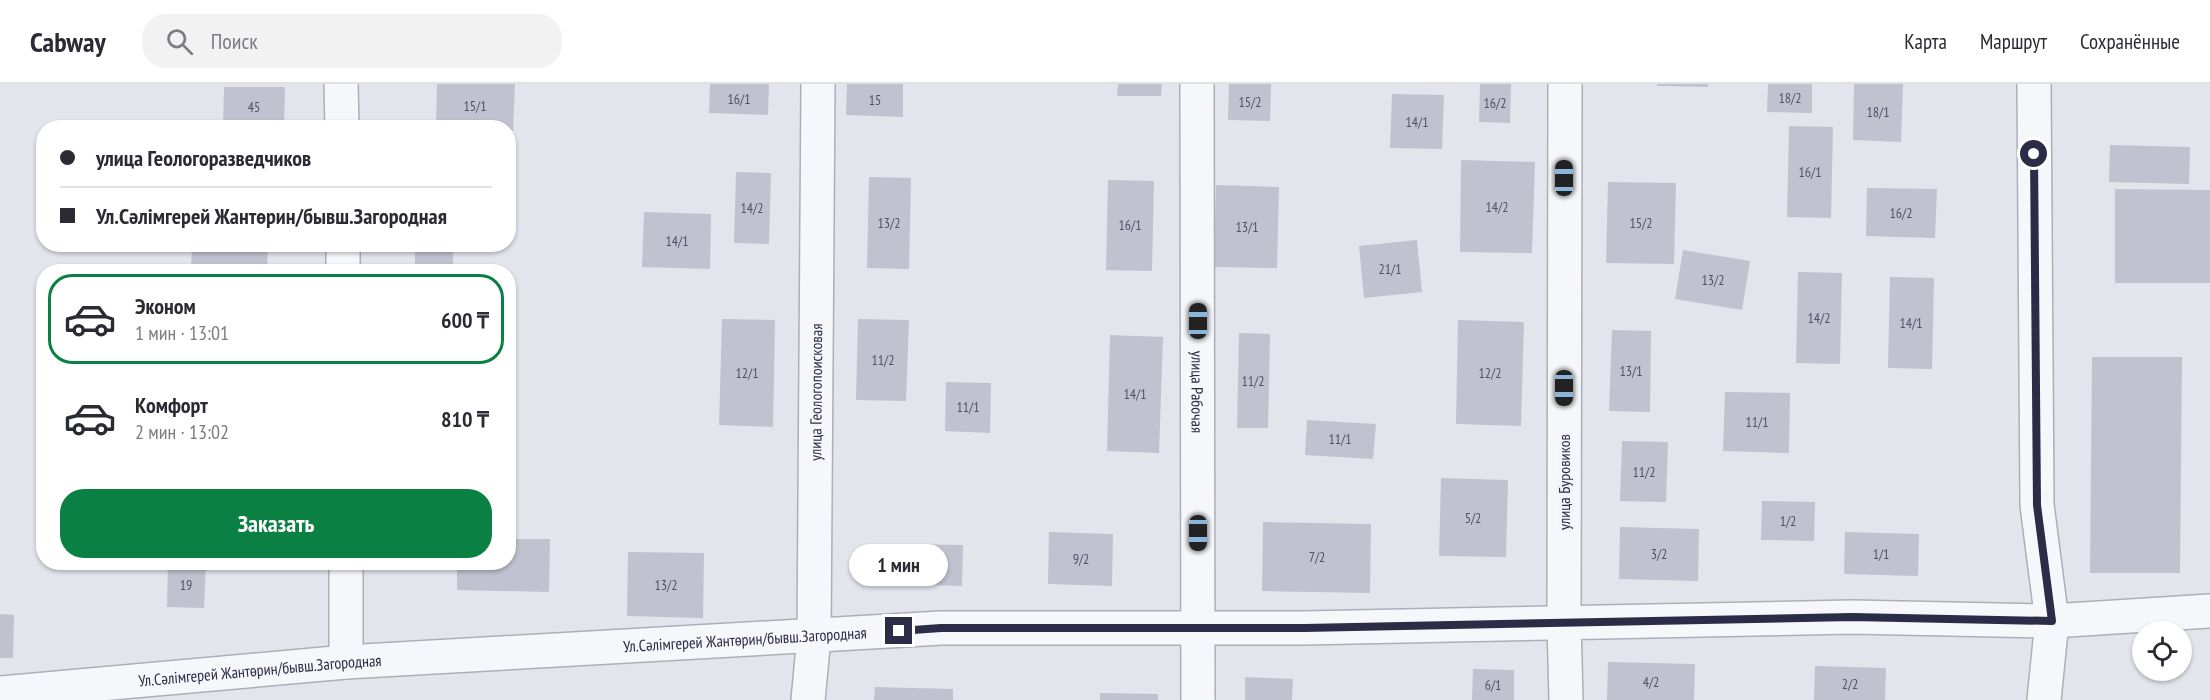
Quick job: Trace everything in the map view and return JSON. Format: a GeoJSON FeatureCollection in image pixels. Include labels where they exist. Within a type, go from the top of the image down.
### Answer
{"type":"FeatureCollection","features":[{"type":"Feature","properties":{"kind":"street"},"geometry":{"type":"LineString","coordinates":[[341,84],[342,120]]}},
{"type":"Feature","properties":{"kind":"street","name":"улица Геологопоисковая"},"geometry":{"type":"LineString","coordinates":[[807,700],[814,636],[818,84]]}},
{"type":"Feature","properties":{"kind":"street","name":"улица Рабочая"},"geometry":{"type":"LineString","coordinates":[[1197,84],[1198,700]]}},
{"type":"Feature","properties":{"kind":"street","name":"улица Буровиков"},"geometry":{"type":"LineString","coordinates":[[1564,84],[1566,700]]}},
{"type":"Feature","properties":{"kind":"street"},"geometry":{"type":"LineString","coordinates":[[2034,84],[2037,505],[2052,621],[2044,700]]}},
{"type":"Feature","properties":{"kind":"street"},"geometry":{"type":"LineString","coordinates":[[346,570],[346,662]]}},
{"type":"Feature","properties":{"kind":"street","name":"Ул.Сәлімгерей Жантөрин/бывш.Загородная"},"geometry":{"type":"LineString","coordinates":[[0,693],[346,662],[941,628],[1199,628],[1852,617],[2052,621],[2210,611]]}},
{"type":"Feature","properties":{"kind":"building"},"geometry":{"type":"Polygon","coordinates":[[[437,84],[515,84],[513,120],[436,120],[437,84]]]}},
{"type":"Feature","properties":{"kind":"building"},"geometry":{"type":"Polygon","coordinates":[[[710,84],[769,84],[768,115],[709,113],[710,84]]]}},
{"type":"Feature","properties":{"kind":"building"},"geometry":{"type":"Polygon","coordinates":[[[847,84],[903,84],[903,117],[846,115],[847,84]]]}},
{"type":"Feature","properties":{"kind":"building"},"geometry":{"type":"Polygon","coordinates":[[[1118,84],[1162,84],[1161,96],[1117,96],[1118,84]]]}},
{"type":"Feature","properties":{"kind":"building"},"geometry":{"type":"Polygon","coordinates":[[[1229,84],[1271,84],[1270,121],[1228,120],[1229,84]]]}},
{"type":"Feature","properties":{"kind":"building"},"geometry":{"type":"Polygon","coordinates":[[[1480,84],[1511,84],[1510,123],[1479,122],[1480,84]]]}},
{"type":"Feature","properties":{"kind":"building"},"geometry":{"type":"Polygon","coordinates":[[[1657,84],[1708,84],[1708,87],[1657,86],[1657,84]]]}},
{"type":"Feature","properties":{"kind":"building"},"geometry":{"type":"Polygon","coordinates":[[[1768,84],[1812,84],[1812,113],[1767,112],[1768,84]]]}},
{"type":"Feature","properties":{"kind":"building"},"geometry":{"type":"Polygon","coordinates":[[[1854,84],[1903,84],[1901,142],[1853,140],[1854,84]]]}},
{"type":"Feature","properties":{"kind":"building"},"geometry":{"type":"Polygon","coordinates":[[[224,87],[285,87],[284,120],[223,120],[224,87]]]}},
{"type":"Feature","properties":{"kind":"building"},"geometry":{"type":"Polygon","coordinates":[[[1392,94],[1444,95],[1442,149],[1390,148],[1392,94]]]}},
{"type":"Feature","properties":{"kind":"building"},"geometry":{"type":"Polygon","coordinates":[[[1789,126],[1833,127],[1831,218],[1787,217],[1789,126]]]}},
{"type":"Feature","properties":{"kind":"building"},"geometry":{"type":"Polygon","coordinates":[[[2110,145],[2190,147],[2189,184],[2109,182],[2110,145]]]}},
{"type":"Feature","properties":{"kind":"building"},"geometry":{"type":"Polygon","coordinates":[[[1461,160],[1535,162],[1532,253],[1460,252],[1461,160]]]}},
{"type":"Feature","properties":{"kind":"building"},"geometry":{"type":"Polygon","coordinates":[[[736,172],[771,173],[769,244],[734,243],[736,172]]]}},
{"type":"Feature","properties":{"kind":"building"},"geometry":{"type":"Polygon","coordinates":[[[869,177],[911,178],[909,269],[867,268],[869,177]]]}},
{"type":"Feature","properties":{"kind":"building"},"geometry":{"type":"Polygon","coordinates":[[[1108,180],[1154,181],[1152,271],[1106,270],[1108,180]]]}},
{"type":"Feature","properties":{"kind":"building"},"geometry":{"type":"Polygon","coordinates":[[[1608,182],[1676,183],[1674,264],[1606,263],[1608,182]]]}},
{"type":"Feature","properties":{"kind":"building"},"geometry":{"type":"Polygon","coordinates":[[[1216,185],[1279,187],[1277,268],[1214,267],[1216,185]]]}},
{"type":"Feature","properties":{"kind":"building"},"geometry":{"type":"Polygon","coordinates":[[[1867,188],[1937,189],[1935,238],[1866,236],[1867,188]]]}},
{"type":"Feature","properties":{"kind":"building"},"geometry":{"type":"Polygon","coordinates":[[[2115,189],[2210,190],[2210,283],[2115,283],[2115,189]]]}},
{"type":"Feature","properties":{"kind":"building"},"geometry":{"type":"Polygon","coordinates":[[[644,212],[711,214],[710,269],[642,267],[644,212]]]}},
{"type":"Feature","properties":{"kind":"building"},"geometry":{"type":"Polygon","coordinates":[[[1417,240],[1422,292],[1364,298],[1359,246],[1417,240]]]}},
{"type":"Feature","properties":{"kind":"building"},"geometry":{"type":"Polygon","coordinates":[[[1683,250],[1750,261],[1742,310],[1675,299],[1683,250]]]}},
{"type":"Feature","properties":{"kind":"building"},"geometry":{"type":"Polygon","coordinates":[[[192,252],[268,252],[267,264],[191,264],[192,252]]]}},
{"type":"Feature","properties":{"kind":"building"},"geometry":{"type":"Polygon","coordinates":[[[415,252],[453,252],[453,264],[415,264],[415,252]]]}},
{"type":"Feature","properties":{"kind":"building"},"geometry":{"type":"Polygon","coordinates":[[[1798,272],[1842,273],[1840,364],[1796,363],[1798,272]]]}},
{"type":"Feature","properties":{"kind":"building"},"geometry":{"type":"Polygon","coordinates":[[[1890,277],[1934,278],[1932,369],[1888,368],[1890,277]]]}},
{"type":"Feature","properties":{"kind":"building"},"geometry":{"type":"Polygon","coordinates":[[[722,319],[775,320],[773,427],[719,425],[722,319]]]}},
{"type":"Feature","properties":{"kind":"building"},"geometry":{"type":"Polygon","coordinates":[[[858,319],[909,320],[906,401],[856,400],[858,319]]]}},
{"type":"Feature","properties":{"kind":"building"},"geometry":{"type":"Polygon","coordinates":[[[1458,320],[1524,322],[1521,426],[1456,424],[1458,320]]]}},
{"type":"Feature","properties":{"kind":"building"},"geometry":{"type":"Polygon","coordinates":[[[1612,330],[1651,331],[1650,412],[1609,411],[1612,330]]]}},
{"type":"Feature","properties":{"kind":"building"},"geometry":{"type":"Polygon","coordinates":[[[1239,333],[1270,334],[1268,428],[1237,428],[1239,333]]]}},
{"type":"Feature","properties":{"kind":"building"},"geometry":{"type":"Polygon","coordinates":[[[1110,335],[1163,337],[1159,453],[1107,451],[1110,335]]]}},
{"type":"Feature","properties":{"kind":"building"},"geometry":{"type":"Polygon","coordinates":[[[2092,357],[2182,357],[2180,573],[2090,573],[2092,357]]]}},
{"type":"Feature","properties":{"kind":"building"},"geometry":{"type":"Polygon","coordinates":[[[946,382],[991,383],[990,433],[945,431],[946,382]]]}},
{"type":"Feature","properties":{"kind":"building"},"geometry":{"type":"Polygon","coordinates":[[[1725,392],[1790,393],[1789,453],[1723,451],[1725,392]]]}},
{"type":"Feature","properties":{"kind":"building"},"geometry":{"type":"Polygon","coordinates":[[[1307,420],[1376,424],[1373,459],[1305,455],[1307,420]]]}},
{"type":"Feature","properties":{"kind":"building"},"geometry":{"type":"Polygon","coordinates":[[[1622,441],[1668,442],[1666,502],[1620,501],[1622,441]]]}},
{"type":"Feature","properties":{"kind":"building"},"geometry":{"type":"Polygon","coordinates":[[[1441,478],[1508,480],[1506,557],[1439,556],[1441,478]]]}},
{"type":"Feature","properties":{"kind":"building"},"geometry":{"type":"Polygon","coordinates":[[[1762,501],[1815,502],[1814,541],[1761,540],[1762,501]]]}},
{"type":"Feature","properties":{"kind":"building"},"geometry":{"type":"Polygon","coordinates":[[[1263,522],[1371,524],[1370,593],[1262,591],[1263,522]]]}},
{"type":"Feature","properties":{"kind":"building"},"geometry":{"type":"Polygon","coordinates":[[[1620,527],[1699,529],[1698,581],[1619,579],[1620,527]]]}},
{"type":"Feature","properties":{"kind":"building"},"geometry":{"type":"Polygon","coordinates":[[[1049,532],[1113,534],[1112,586],[1048,584],[1049,532]]]}},
{"type":"Feature","properties":{"kind":"building"},"geometry":{"type":"Polygon","coordinates":[[[1845,532],[1919,534],[1918,576],[1844,574],[1845,532]]]}},
{"type":"Feature","properties":{"kind":"building"},"geometry":{"type":"Polygon","coordinates":[[[516,539],[550,539],[549,592],[457,590],[457,570],[516,570],[516,539]]]}},
{"type":"Feature","properties":{"kind":"building"},"geometry":{"type":"Polygon","coordinates":[[[897,544],[963,545],[962,586],[896,584],[897,544]]]}},
{"type":"Feature","properties":{"kind":"building"},"geometry":{"type":"Polygon","coordinates":[[[628,552],[704,553],[703,618],[627,616],[628,552]]]}},
{"type":"Feature","properties":{"kind":"building"},"geometry":{"type":"Polygon","coordinates":[[[168,570],[206,570],[204,608],[167,607],[168,570]]]}},
{"type":"Feature","properties":{"kind":"building"},"geometry":{"type":"Polygon","coordinates":[[[0,614],[14,615],[13,658],[0,658],[0,614]]]}},
{"type":"Feature","properties":{"kind":"building"},"geometry":{"type":"Polygon","coordinates":[[[1608,662],[1695,664],[1694,700],[1607,700],[1608,662]]]}},
{"type":"Feature","properties":{"kind":"building"},"geometry":{"type":"Polygon","coordinates":[[[1815,666],[1886,668],[1885,700],[1814,700],[1815,666]]]}},
{"type":"Feature","properties":{"kind":"building"},"geometry":{"type":"Polygon","coordinates":[[[1473,669],[1514,670],[1514,700],[1472,700],[1473,669]]]}},
{"type":"Feature","properties":{"kind":"building"},"geometry":{"type":"Polygon","coordinates":[[[1245,677],[1293,679],[1292,700],[1245,700],[1245,677]]]}},
{"type":"Feature","properties":{"kind":"building"},"geometry":{"type":"Polygon","coordinates":[[[875,687],[953,689],[953,700],[874,700],[875,687]]]}},
{"type":"Feature","properties":{"kind":"building"},"geometry":{"type":"Polygon","coordinates":[[[1100,693],[1158,694],[1158,700],[1100,700],[1100,693]]]}},
{"type":"Feature","properties":{"kind":"route"},"geometry":{"type":"LineString","coordinates":[[899,631],[941,628],[1304,628],[1852,617],[2052,621],[2037,505],[2034,154]]}}]}
